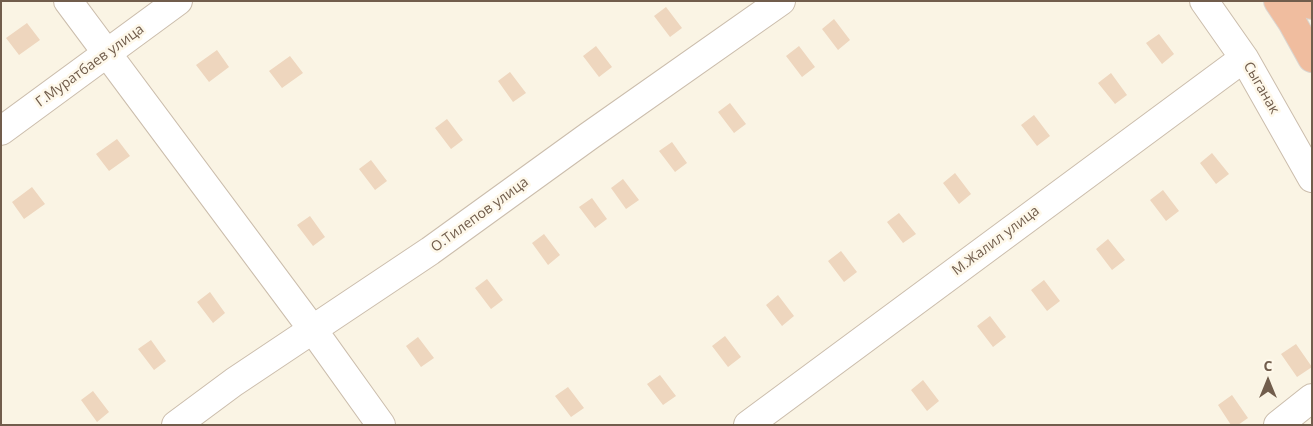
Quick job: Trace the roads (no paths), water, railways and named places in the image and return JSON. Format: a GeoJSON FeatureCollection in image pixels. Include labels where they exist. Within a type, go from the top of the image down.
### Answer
{"type":"FeatureCollection","features":[{"type":"Feature","properties":{"kind":"highway"},"geometry":{"type":"LineString","coordinates":[[1278,1],[1312,58]]}},
{"type":"Feature","properties":{"kind":"highway"},"geometry":{"type":"LineString","coordinates":[[1309,1],[1312,5]]}},
{"type":"Feature","properties":{"kind":"street"},"geometry":{"type":"LineString","coordinates":[[68,1],[108,52],[381,425]]}},
{"type":"Feature","properties":{"kind":"street","name":"Г.Муратбаев улица"},"geometry":{"type":"LineString","coordinates":[[1,131],[178,1]]}},
{"type":"Feature","properties":{"kind":"street","name":"О.Тилепов улица"},"geometry":{"type":"LineString","coordinates":[[176,425],[234,382],[430,251],[781,1]]}},
{"type":"Feature","properties":{"kind":"street","name":"Сыганак"},"geometry":{"type":"LineString","coordinates":[[1204,1],[1244,58],[1312,178]]}},
{"type":"Feature","properties":{"kind":"street","name":"М.Жалил улица"},"geometry":{"type":"LineString","coordinates":[[748,425],[1244,58]]}},
{"type":"Feature","properties":{"kind":"street"},"geometry":{"type":"LineString","coordinates":[[1278,425],[1312,398]]}}]}
